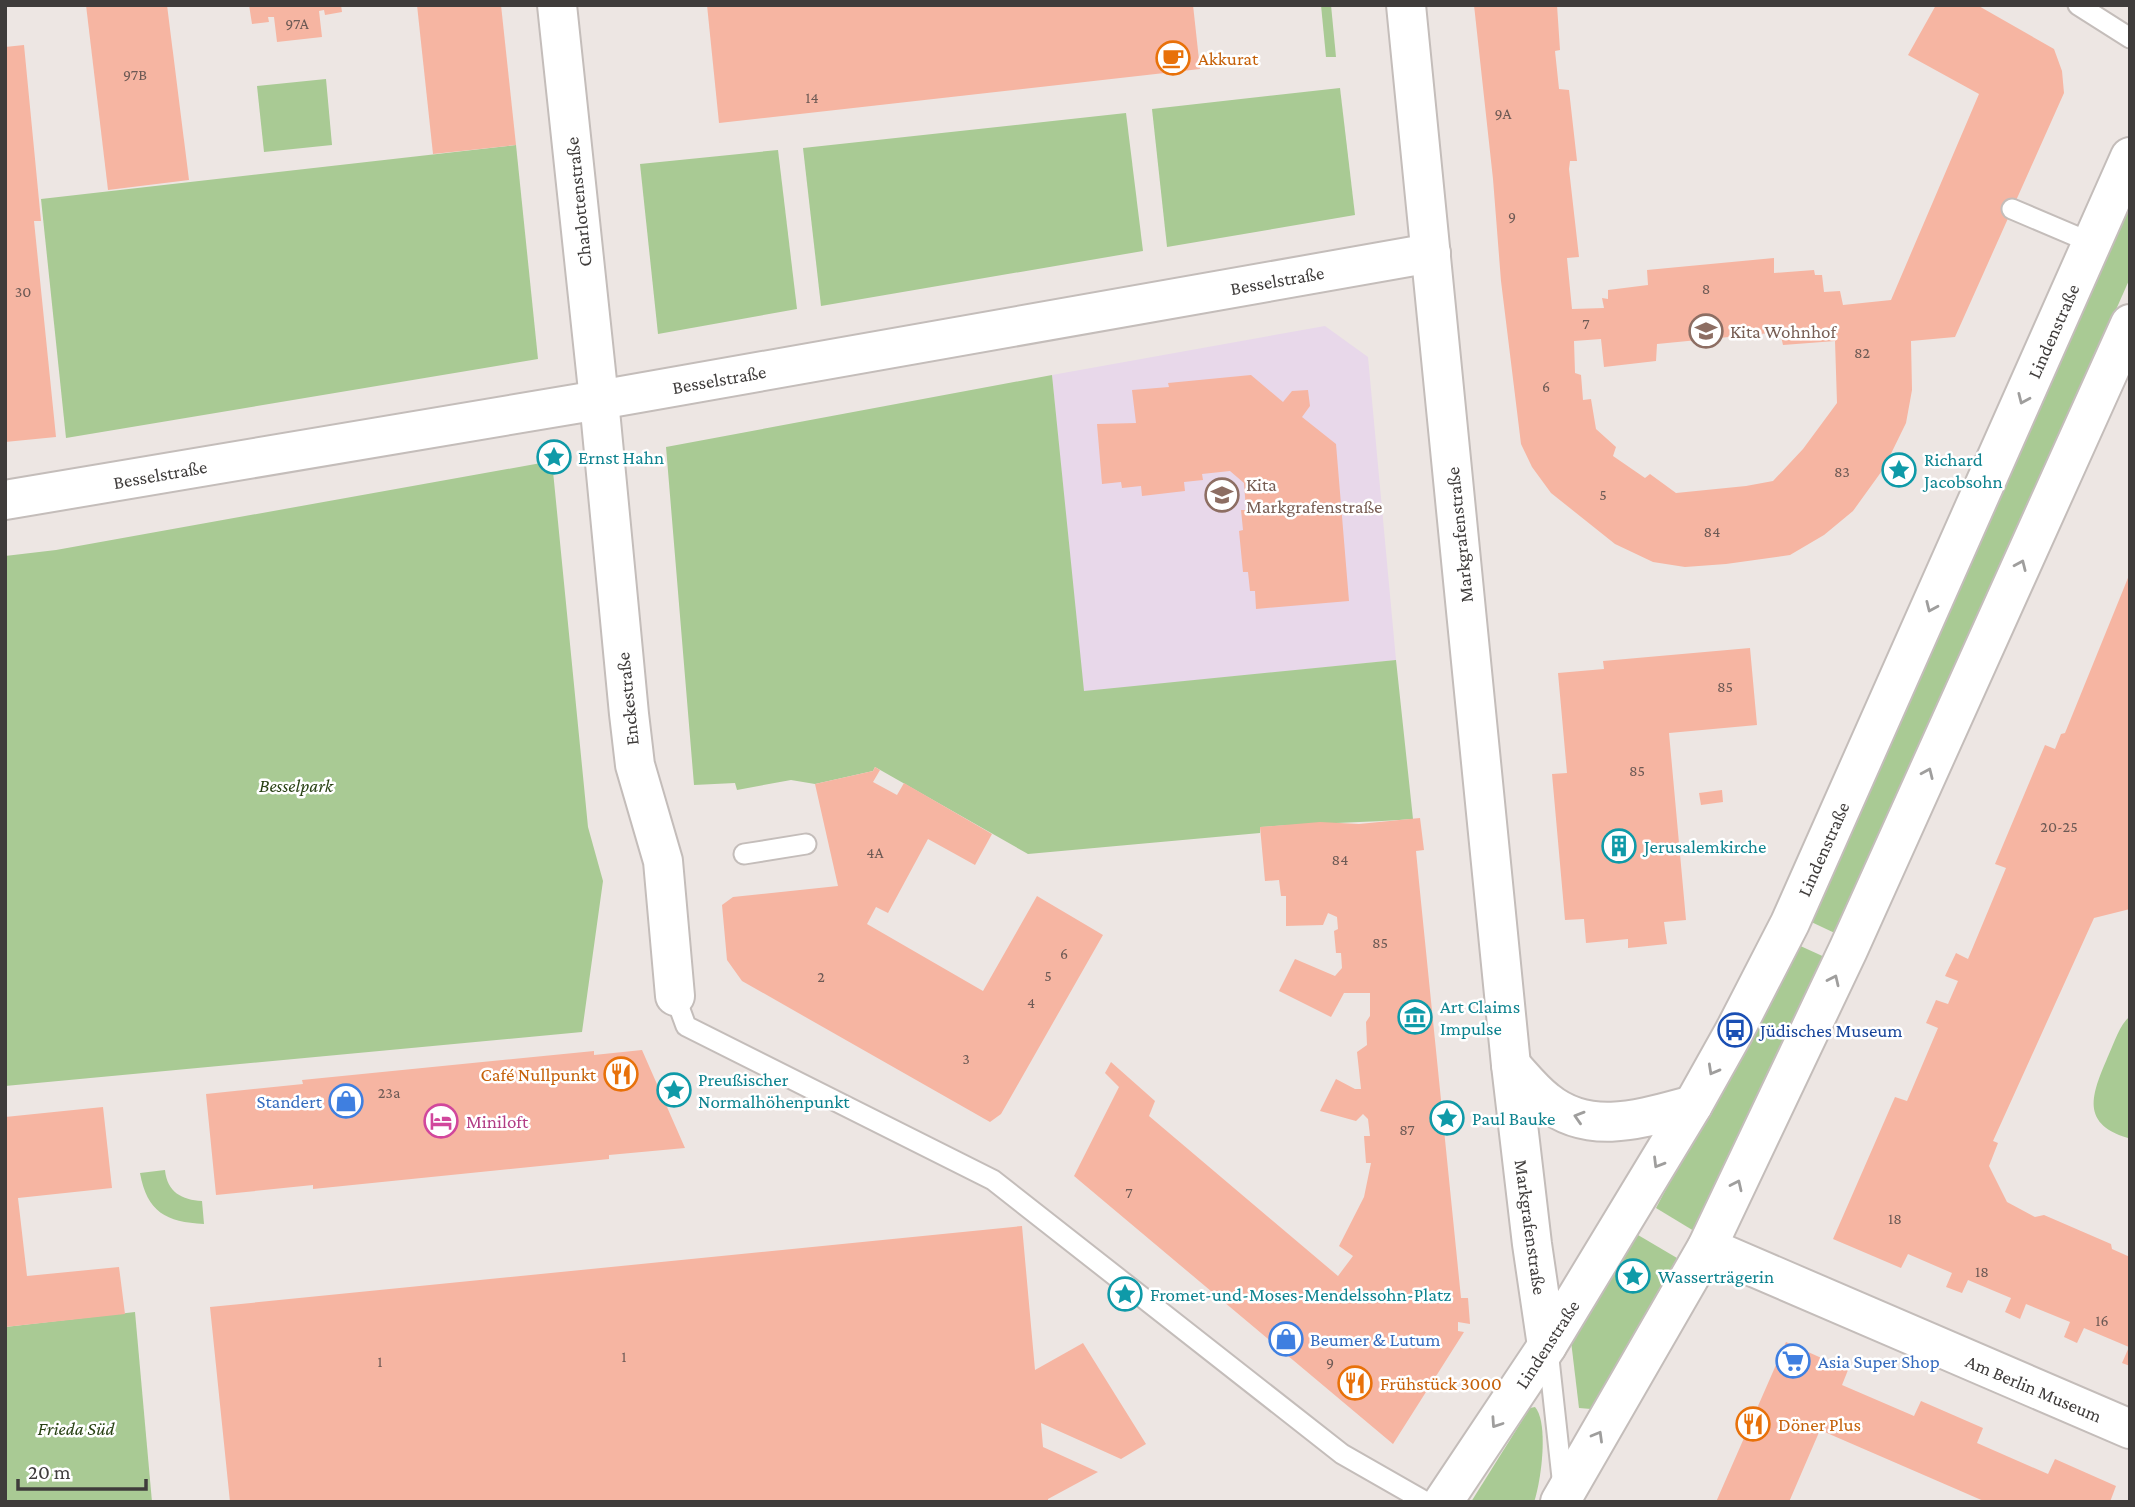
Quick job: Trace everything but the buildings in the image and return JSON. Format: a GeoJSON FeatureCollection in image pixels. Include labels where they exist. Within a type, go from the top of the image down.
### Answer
{"type":"FeatureCollection","features":[{"type":"Feature","properties":{"kind":"street","name":"Charlottenstraße"},"geometry":{"type":"LineString","coordinates":[[557,5],[599,400]]}},
{"type":"Feature","properties":{"kind":"street","name":"Markgrafenstraße"},"geometry":{"type":"LineString","coordinates":[[1406,5],[1511,1065],[1547,1346]]}},
{"type":"Feature","properties":{"kind":"street","name":"Lindenstraße"},"geometry":{"type":"LineString","coordinates":[[1443,1502],[1547,1346],[1693,1105],[1790,923],[2130,158]]}},
{"type":"Feature","properties":{"kind":"street","name":"Besselstraße"},"geometry":{"type":"LineString","coordinates":[[5,500],[599,400],[1431,253]]}},
{"type":"Feature","properties":{"kind":"street"},"geometry":{"type":"LineString","coordinates":[[1562,1498],[1707,1247],[1848,950],[2130,324]]}},
{"type":"Feature","properties":{"kind":"street","name":"Enckestraße"},"geometry":{"type":"LineString","coordinates":[[599,400],[619,626],[635,765],[663,861],[675,996]]}},
{"type":"Feature","properties":{"kind":"street"},"geometry":{"type":"LineString","coordinates":[[1511,1065],[1546,1101],[1582,1120],[1628,1122],[1693,1105]]}},
{"type":"Feature","properties":{"kind":"street","name":"Am Berlin Museum"},"geometry":{"type":"LineString","coordinates":[[1707,1247],[2130,1429]]}},
{"type":"Feature","properties":{"kind":"lane"},"geometry":{"type":"LineString","coordinates":[[2078,5],[2130,38]]}},
{"type":"Feature","properties":{"kind":"lane"},"geometry":{"type":"LineString","coordinates":[[2012,209],[2092,243]]}},
{"type":"Feature","properties":{"kind":"lane"},"geometry":{"type":"LineString","coordinates":[[744,853],[806,844]]}},
{"type":"Feature","properties":{"kind":"lane"},"geometry":{"type":"LineString","coordinates":[[675,996],[686,1026],[993,1180],[1342,1454],[1426,1502]]}},
{"type":"Feature","properties":{"kind":"lane"},"geometry":{"type":"LineString","coordinates":[[1547,1346],[1562,1498]]}},
{"type":"Feature","properties":{"kind":"shaded area","name":"Kita Markgrafenstraße"},"geometry":{"type":"Polygon","coordinates":[[[1325,326],[1368,357],[1396,660],[1083,692],[1052,375],[1325,326]]]}},
{"type":"Feature","properties":{"kind":"green space"},"geometry":{"type":"Polygon","coordinates":[[[1321,5],[1331,5],[1336,57],[1326,57],[1321,5]]]}},
{"type":"Feature","properties":{"kind":"green space"},"geometry":{"type":"Polygon","coordinates":[[[326,79],[332,145],[264,152],[257,86],[326,79]]]}},
{"type":"Feature","properties":{"kind":"green space"},"geometry":{"type":"Polygon","coordinates":[[[1340,88],[1355,215],[1167,247],[1152,109],[1340,88]]]}},
{"type":"Feature","properties":{"kind":"green space"},"geometry":{"type":"Polygon","coordinates":[[[1126,113],[1143,251],[821,306],[803,148],[1126,113]]]}},
{"type":"Feature","properties":{"kind":"green space"},"geometry":{"type":"Polygon","coordinates":[[[516,145],[538,359],[66,438],[41,199],[516,145]]]}},
{"type":"Feature","properties":{"kind":"green space"},"geometry":{"type":"Polygon","coordinates":[[[778,150],[797,309],[658,334],[640,164],[778,150]]]}},
{"type":"Feature","properties":{"kind":"green space"},"geometry":{"type":"Polygon","coordinates":[[[2130,201],[2130,278],[1839,935],[1807,920],[2130,201]]]}},
{"type":"Feature","properties":{"kind":"green space"},"geometry":{"type":"Polygon","coordinates":[[[1052,375],[1084,691],[1396,660],[1413,819],[1260,827],[1260,833],[1028,854],[875,767],[873,771],[815,784],[791,780],[737,790],[735,783],[694,785],[666,447],[1052,375]]]}},
{"type":"Feature","properties":{"kind":"green space","name":"Besselpark"},"geometry":{"type":"Polygon","coordinates":[[[552,461],[588,827],[603,881],[582,1032],[5,1086],[5,556],[56,550],[552,461]]]}},
{"type":"Feature","properties":{"kind":"green space"},"geometry":{"type":"Polygon","coordinates":[[[1796,944],[1829,959],[1694,1231],[1656,1208],[1796,944]]]}},
{"type":"Feature","properties":{"kind":"green space"},"geometry":{"type":"Polygon","coordinates":[[[2130,1016],[2128,1138],[2101,1124],[2094,1104],[2103,1067],[2120,1029],[2130,1016]]]}},
{"type":"Feature","properties":{"kind":"green space"},"geometry":{"type":"Polygon","coordinates":[[[165,1170],[172,1189],[182,1197],[202,1201],[204,1224],[179,1221],[153,1206],[140,1173],[165,1170]]]}},
{"type":"Feature","properties":{"kind":"green space"},"geometry":{"type":"Polygon","coordinates":[[[1638,1235],[1677,1258],[1591,1409],[1579,1408],[1571,1341],[1638,1235]]]}},
{"type":"Feature","properties":{"kind":"green space","name":"Frieda Süd"},"geometry":{"type":"Polygon","coordinates":[[[135,1312],[152,1502],[5,1502],[5,1327],[135,1312]]]}},
{"type":"Feature","properties":{"kind":"green space"},"geometry":{"type":"Polygon","coordinates":[[[1535,1407],[1542,1426],[1543,1439],[1534,1502],[1471,1502],[1530,1408],[1535,1407]]]}},
{"type":"Feature","properties":{"kind":"place","name":"Akkurat"},"geometry":{"type":"Point","coordinates":[1173,58]}},
{"type":"Feature","properties":{"kind":"place","name":"Kita Wohnhof"},"geometry":{"type":"Point","coordinates":[1706,331]}},
{"type":"Feature","properties":{"kind":"place","name":"Ernst Hahn"},"geometry":{"type":"Point","coordinates":[554,457]}},
{"type":"Feature","properties":{"kind":"place","name":"Richard Jacobsohn"},"geometry":{"type":"Point","coordinates":[1899,470]}},
{"type":"Feature","properties":{"kind":"place","name":"Kita Markgrafenstraße"},"geometry":{"type":"Point","coordinates":[1222,495]}},
{"type":"Feature","properties":{"kind":"place","name":"Jerusalemkirche"},"geometry":{"type":"Point","coordinates":[1619,846]}},
{"type":"Feature","properties":{"kind":"place","name":"Art Claims Impulse"},"geometry":{"type":"Point","coordinates":[1415,1017]}},
{"type":"Feature","properties":{"kind":"place","name":"Jüdisches Museum"},"geometry":{"type":"Point","coordinates":[1735,1030]}},
{"type":"Feature","properties":{"kind":"place","name":"Café Nullpunkt"},"geometry":{"type":"Point","coordinates":[621,1074]}},
{"type":"Feature","properties":{"kind":"place","name":"Preußischer Normalhöhenpunkt"},"geometry":{"type":"Point","coordinates":[674,1090]}},
{"type":"Feature","properties":{"kind":"place","name":"Standert"},"geometry":{"type":"Point","coordinates":[346,1101]}},
{"type":"Feature","properties":{"kind":"place","name":"Paul Bauke"},"geometry":{"type":"Point","coordinates":[1447,1118]}},
{"type":"Feature","properties":{"kind":"place","name":"Miniloft"},"geometry":{"type":"Point","coordinates":[441,1121]}},
{"type":"Feature","properties":{"kind":"place","name":"Wasserträgerin"},"geometry":{"type":"Point","coordinates":[1633,1276]}},
{"type":"Feature","properties":{"kind":"place","name":"Fromet-und-Moses-Mendelssohn-Platz"},"geometry":{"type":"Point","coordinates":[1125,1294]}},
{"type":"Feature","properties":{"kind":"place","name":"Beumer & Lutum"},"geometry":{"type":"Point","coordinates":[1286,1339]}},
{"type":"Feature","properties":{"kind":"place","name":"Asia Super Shop"},"geometry":{"type":"Point","coordinates":[1793,1361]}},
{"type":"Feature","properties":{"kind":"place","name":"Frühstück 3000"},"geometry":{"type":"Point","coordinates":[1355,1383]}},
{"type":"Feature","properties":{"kind":"place","name":"Döner Plus"},"geometry":{"type":"Point","coordinates":[1753,1424]}}]}
